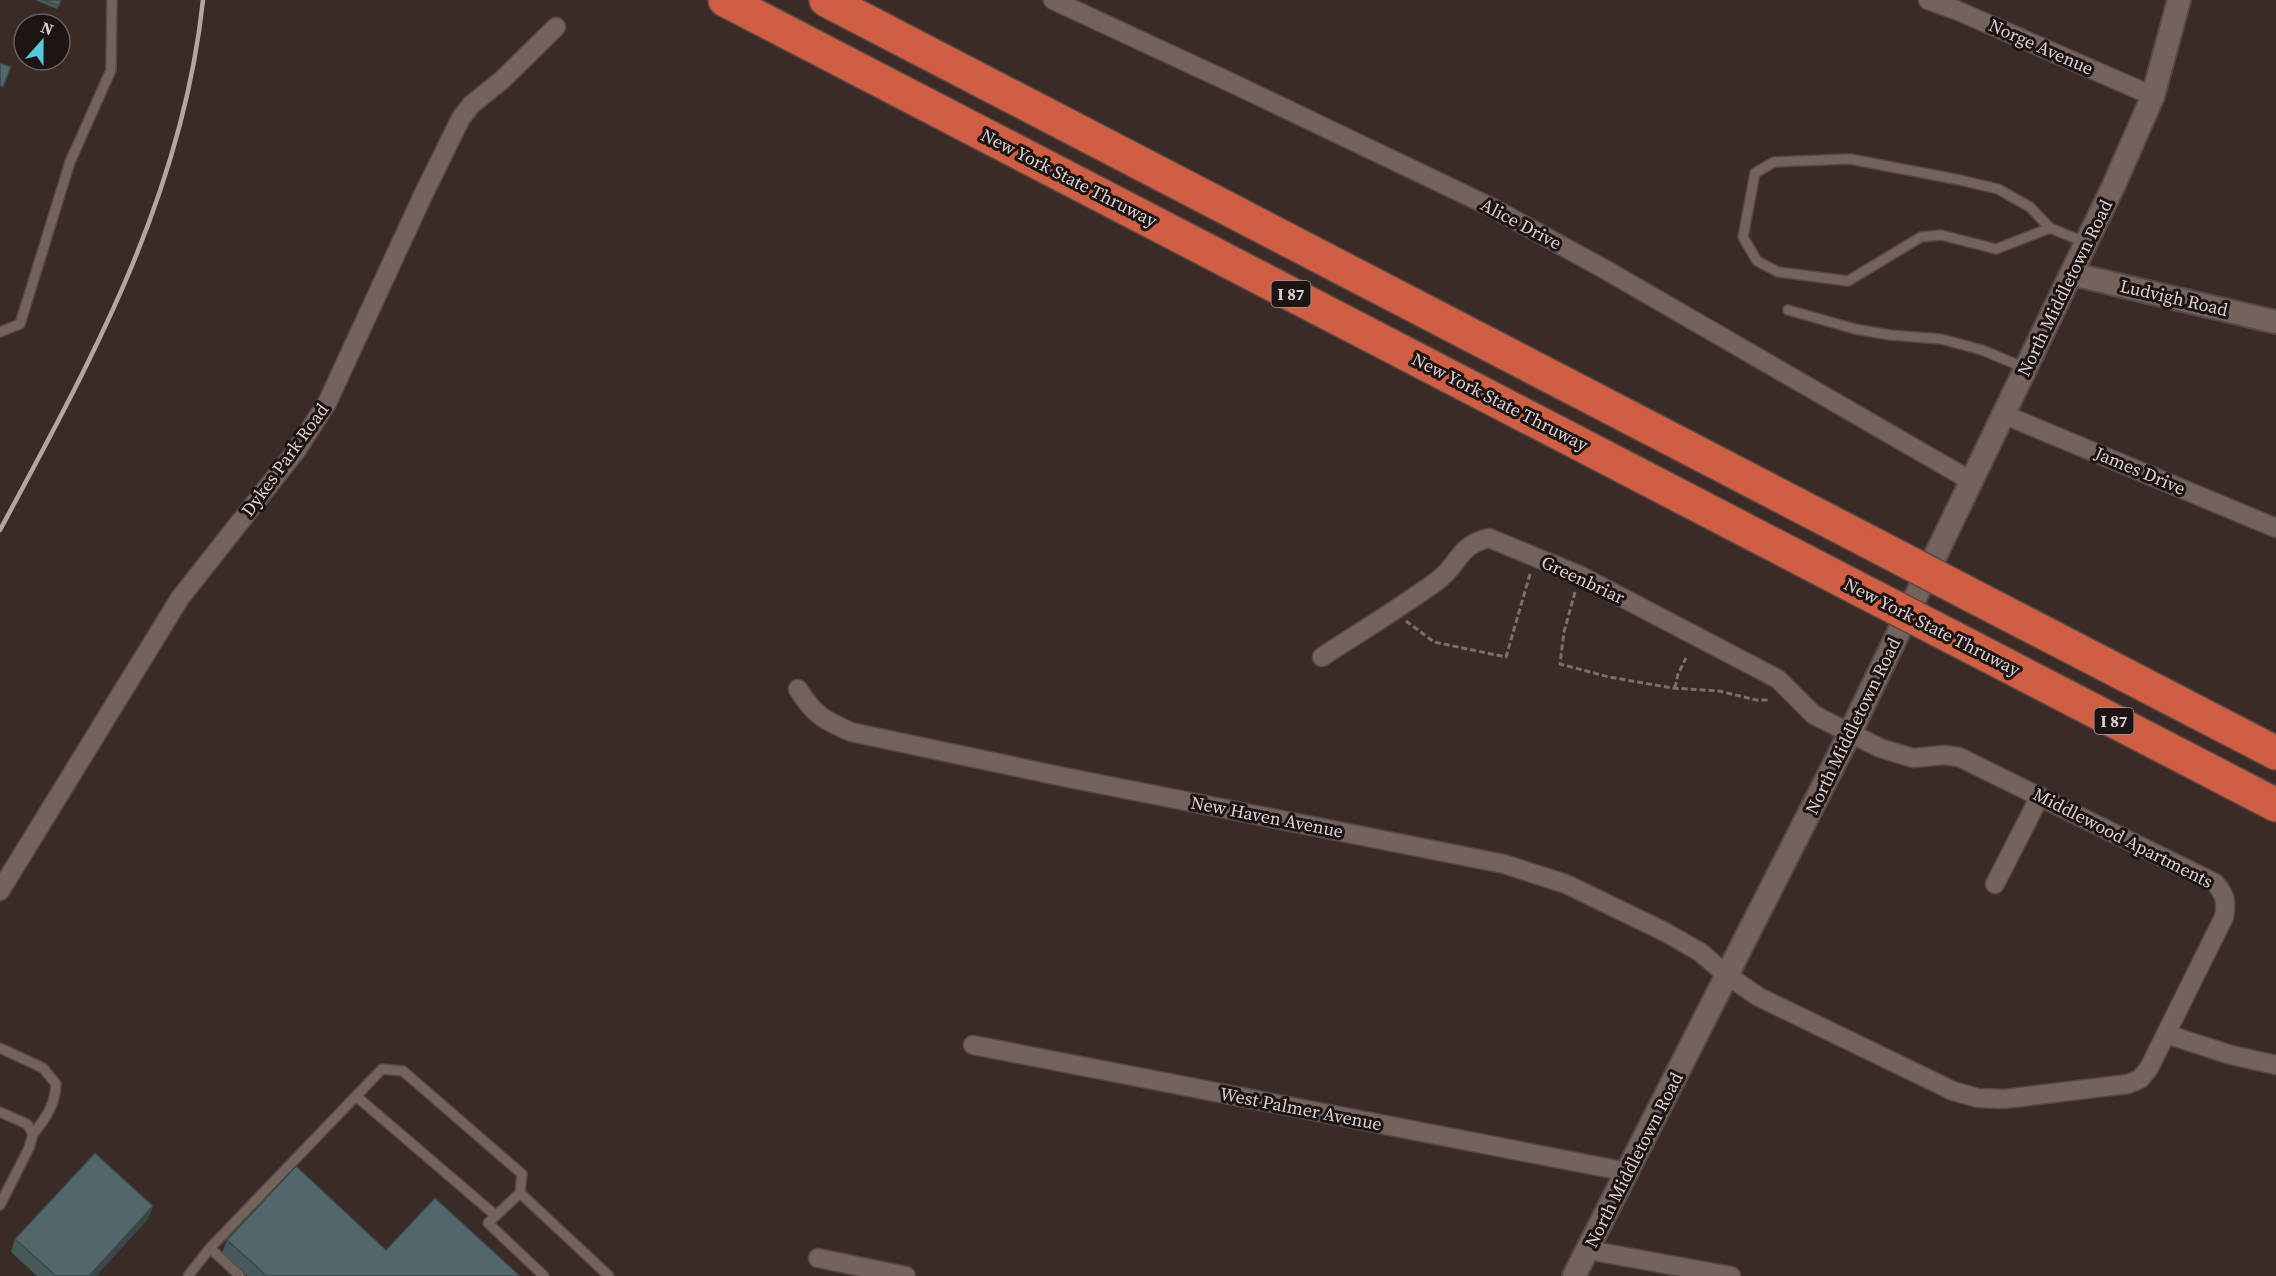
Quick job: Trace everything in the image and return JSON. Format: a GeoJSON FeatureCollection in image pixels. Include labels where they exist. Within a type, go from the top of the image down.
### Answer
{"type":"FeatureCollection","features":[{"type":"Feature","properties":{"kind":"highway","name":"New York State Thruway"},"geometry":{"type":"LineString","coordinates":[[725,0],[2276,805]]}},
{"type":"Feature","properties":{"kind":"highway","name":"I 87"},"geometry":{"type":"LineString","coordinates":[[825,0],[2276,753]]}},
{"type":"Feature","properties":{"kind":"street","name":"Alice Drive"},"geometry":{"type":"LineString","coordinates":[[1053,0],[1246,89],[1493,208],[1606,270],[1973,482]]}},
{"type":"Feature","properties":{"kind":"street","name":"Norge Avenue"},"geometry":{"type":"LineString","coordinates":[[1928,0],[2153,96]]}},
{"type":"Feature","properties":{"kind":"street","name":"North Middletown Road"},"geometry":{"type":"LineString","coordinates":[[1574,1276],[1850,733],[2114,187],[2153,96],[2179,0]]}},
{"type":"Feature","properties":{"kind":"street","name":"Dykes Park Road"},"geometry":{"type":"LineString","coordinates":[[0,891],[180,598],[296,451],[327,403],[419,202],[461,118],[471,105],[502,80],[556,27]]}},
{"type":"Feature","properties":{"kind":"street","name":"Ludvigh Road"},"geometry":{"type":"LineString","coordinates":[[2072,274],[2276,322]]}},
{"type":"Feature","properties":{"kind":"street","name":"James Drive"},"geometry":{"type":"LineString","coordinates":[[2005,414],[2276,528]]}},
{"type":"Feature","properties":{"kind":"street","name":"Greenbriar"},"geometry":{"type":"LineString","coordinates":[[1322,657],[1440,579],[1464,550],[1475,542],[1489,538],[1581,576],[1778,679],[1814,715],[1850,733]]}},
{"type":"Feature","properties":{"kind":"street","name":"New Haven Avenue"},"geometry":{"type":"LineString","coordinates":[[798,689],[808,705],[823,719],[851,732],[1064,777],[1504,864],[1566,884],[1665,932],[1700,952],[1728,976]]}},
{"type":"Feature","properties":{"kind":"street","name":"Middlewood Apartments"},"geometry":{"type":"LineString","coordinates":[[1728,976],[1759,997],[1953,1091],[1978,1098],[2004,1099],[2128,1084],[2140,1079],[2149,1068],[2224,917],[2227,903],[2223,892],[2215,883],[1959,757],[1944,755],[1912,758],[1897,755],[1850,733]]}},
{"type":"Feature","properties":{"kind":"street"},"geometry":{"type":"LineString","coordinates":[[1995,885],[2040,796]]}},
{"type":"Feature","properties":{"kind":"street"},"geometry":{"type":"LineString","coordinates":[[2166,1034],[2232,1055],[2276,1065]]}},
{"type":"Feature","properties":{"kind":"street","name":"West Palmer Avenue"},"geometry":{"type":"LineString","coordinates":[[973,1045],[1628,1172]]}},
{"type":"Feature","properties":{"kind":"street"},"geometry":{"type":"LineString","coordinates":[[1588,1250],[1731,1276]]}},
{"type":"Feature","properties":{"kind":"street"},"geometry":{"type":"LineString","coordinates":[[818,1258],[906,1276]]}},
{"type":"Feature","properties":{"kind":"lane"},"geometry":{"type":"LineString","coordinates":[[0,332],[20,324],[70,162],[111,70],[112,0]]}},
{"type":"Feature","properties":{"kind":"lane"},"geometry":{"type":"LineString","coordinates":[[2050,228],[1996,249],[1941,235],[1921,237],[1848,281],[1778,272],[1757,261],[1743,237],[1755,173],[1774,162],[1850,159],[1998,189],[2030,207],[2050,228],[2087,243]]}},
{"type":"Feature","properties":{"kind":"lane"},"geometry":{"type":"LineString","coordinates":[[1788,310],[1856,329],[1890,335],[1941,339],[1982,350],[2027,369]]}},
{"type":"Feature","properties":{"kind":"lane"},"geometry":{"type":"LineString","coordinates":[[0,1048],[43,1068],[56,1084],[55,1097],[47,1117],[33,1134],[29,1148],[0,1205]]}},
{"type":"Feature","properties":{"kind":"lane"},"geometry":{"type":"LineString","coordinates":[[188,1276],[210,1248],[382,1069],[404,1071],[522,1174],[520,1193],[488,1222],[544,1276]]}},
{"type":"Feature","properties":{"kind":"lane"},"geometry":{"type":"LineString","coordinates":[[357,1096],[495,1215]]}},
{"type":"Feature","properties":{"kind":"lane"},"geometry":{"type":"LineString","coordinates":[[0,1112],[27,1124],[33,1134]]}},
{"type":"Feature","properties":{"kind":"lane"},"geometry":{"type":"LineString","coordinates":[[520,1193],[609,1276]]}},
{"type":"Feature","properties":{"kind":"lane"},"geometry":{"type":"LineString","coordinates":[[210,1248],[240,1276]]}},
{"type":"Feature","properties":{"kind":"path"},"geometry":{"type":"LineString","coordinates":[[1395,609],[1415,630],[1434,642],[1506,657],[1537,558]]}},
{"type":"Feature","properties":{"kind":"path"},"geometry":{"type":"LineString","coordinates":[[1581,576],[1564,632],[1560,664],[1609,677],[1676,688],[1719,691],[1756,700],[1768,700]]}},
{"type":"Feature","properties":{"kind":"path"},"geometry":{"type":"LineString","coordinates":[[1676,688],[1678,674],[1686,658]]}},
{"type":"Feature","properties":{"kind":"building"},"geometry":{"type":"Polygon","coordinates":[[[44,0],[61,0],[59,6],[44,0]]]}},
{"type":"Feature","properties":{"kind":"building"},"geometry":{"type":"Polygon","coordinates":[[[0,63],[11,67],[3,87],[0,86],[0,63]]]}},
{"type":"Feature","properties":{"kind":"building"},"geometry":{"type":"Polygon","coordinates":[[[95,1153],[153,1206],[89,1276],[56,1276],[15,1239],[95,1153]]]}},
{"type":"Feature","properties":{"kind":"building"},"geometry":{"type":"Polygon","coordinates":[[[296,1166],[386,1250],[435,1198],[520,1276],[267,1276],[227,1240],[296,1166]]]}},
{"type":"Feature","properties":{"kind":"railway"},"geometry":{"type":"LineString","coordinates":[[0,530],[68,403],[99,339],[154,209],[175,142],[192,72],[203,0]]}}]}
